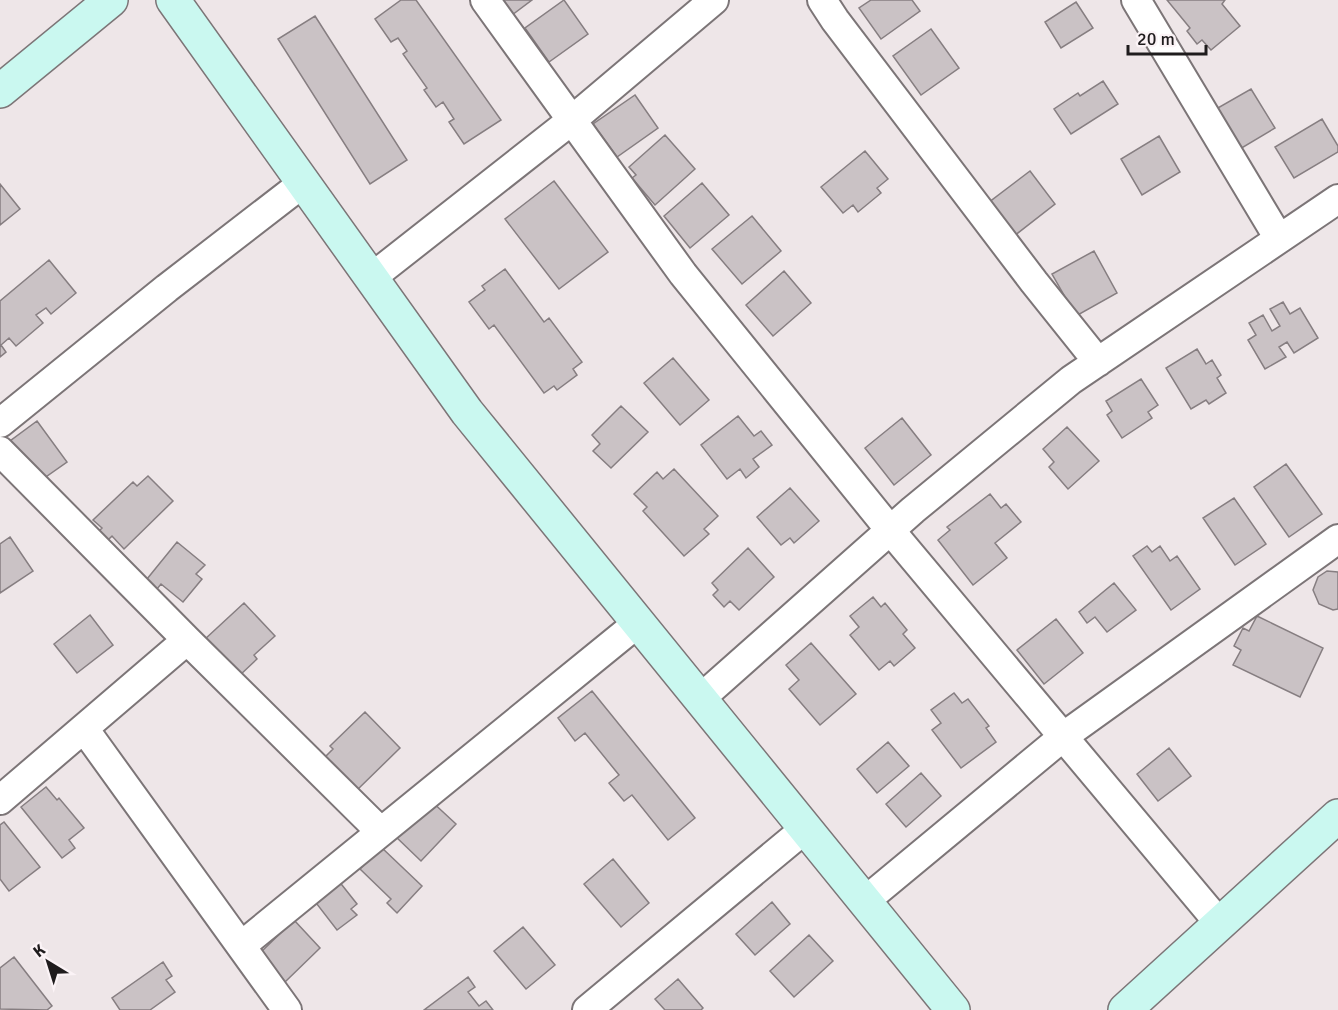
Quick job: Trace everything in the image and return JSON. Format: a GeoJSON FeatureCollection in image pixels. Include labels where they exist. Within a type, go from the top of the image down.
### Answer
{"type":"FeatureCollection","features":[{"type":"Feature","properties":{"kind":"street"},"geometry":{"type":"LineString","coordinates":[[0,91],[111,0]]}},
{"type":"Feature","properties":{"kind":"street"},"geometry":{"type":"LineString","coordinates":[[173,0],[467,412],[953,1010]]}},
{"type":"Feature","properties":{"kind":"street"},"geometry":{"type":"LineString","coordinates":[[485,0],[683,274],[890,530],[1220,924]]}},
{"type":"Feature","properties":{"kind":"street"},"geometry":{"type":"LineString","coordinates":[[371,278],[572,120],[714,0]]}},
{"type":"Feature","properties":{"kind":"street"},"geometry":{"type":"LineString","coordinates":[[822,0],[1034,282],[1098,362]]}},
{"type":"Feature","properties":{"kind":"street"},"geometry":{"type":"LineString","coordinates":[[1136,0],[1278,237]]}},
{"type":"Feature","properties":{"kind":"street"},"geometry":{"type":"LineString","coordinates":[[0,423],[167,288],[303,183]]}},
{"type":"Feature","properties":{"kind":"street"},"geometry":{"type":"LineString","coordinates":[[701,698],[890,530],[1071,380],[1338,198]]}},
{"type":"Feature","properties":{"kind":"street"},"geometry":{"type":"LineString","coordinates":[[0,450],[381,832]]}},
{"type":"Feature","properties":{"kind":"street"},"geometry":{"type":"LineString","coordinates":[[865,901],[1064,736],[1338,539]]}},
{"type":"Feature","properties":{"kind":"street"},"geometry":{"type":"LineString","coordinates":[[241,946],[639,622]]}},
{"type":"Feature","properties":{"kind":"street"},"geometry":{"type":"LineString","coordinates":[[0,800],[85,730],[187,640]]}},
{"type":"Feature","properties":{"kind":"street"},"geometry":{"type":"LineString","coordinates":[[85,730],[287,1010]]}},
{"type":"Feature","properties":{"kind":"street"},"geometry":{"type":"LineString","coordinates":[[1125,1010],[1338,816]]}},
{"type":"Feature","properties":{"kind":"street"},"geometry":{"type":"LineString","coordinates":[[587,1010],[806,828]]}},
{"type":"Feature","properties":{"kind":"building"},"geometry":{"type":"Polygon","coordinates":[[[401,0],[416,0],[501,120],[464,144],[449,122],[454,119],[443,102],[436,107],[424,90],[427,88],[403,54],[407,51],[398,38],[391,42],[375,19],[401,0]]]}},
{"type":"Feature","properties":{"kind":"building"},"geometry":{"type":"Polygon","coordinates":[[[500,0],[532,0],[512,15],[500,0]]]}},
{"type":"Feature","properties":{"kind":"building"},"geometry":{"type":"Polygon","coordinates":[[[564,0],[588,34],[549,62],[525,28],[564,0]]]}},
{"type":"Feature","properties":{"kind":"building"},"geometry":{"type":"Polygon","coordinates":[[[871,0],[912,0],[920,11],[881,39],[859,8],[871,0]]]}},
{"type":"Feature","properties":{"kind":"building"},"geometry":{"type":"Polygon","coordinates":[[[1167,0],[1225,0],[1222,4],[1240,26],[1211,50],[1202,40],[1197,44],[1187,31],[1190,28],[1167,0]]]}},
{"type":"Feature","properties":{"kind":"building"},"geometry":{"type":"Polygon","coordinates":[[[1076,2],[1093,28],[1061,48],[1045,22],[1076,2]]]}},
{"type":"Feature","properties":{"kind":"building"},"geometry":{"type":"Polygon","coordinates":[[[315,16],[407,160],[370,184],[278,39],[315,16]]]}},
{"type":"Feature","properties":{"kind":"building"},"geometry":{"type":"Polygon","coordinates":[[[931,29],[959,68],[921,95],[893,56],[931,29]]]}},
{"type":"Feature","properties":{"kind":"building"},"geometry":{"type":"Polygon","coordinates":[[[1103,81],[1118,104],[1071,134],[1054,109],[1078,93],[1080,96],[1103,81]]]}},
{"type":"Feature","properties":{"kind":"building"},"geometry":{"type":"Polygon","coordinates":[[[1251,89],[1275,128],[1240,149],[1216,109],[1251,89]]]}},
{"type":"Feature","properties":{"kind":"building"},"geometry":{"type":"Polygon","coordinates":[[[635,95],[658,128],[617,157],[593,124],[635,95]]]}},
{"type":"Feature","properties":{"kind":"building"},"geometry":{"type":"Polygon","coordinates":[[[1322,119],[1338,146],[1338,152],[1294,178],[1275,147],[1322,119]]]}},
{"type":"Feature","properties":{"kind":"building"},"geometry":{"type":"Polygon","coordinates":[[[665,135],[695,169],[655,205],[632,178],[636,175],[629,167],[665,135]]]}},
{"type":"Feature","properties":{"kind":"building"},"geometry":{"type":"Polygon","coordinates":[[[1159,136],[1180,172],[1142,195],[1121,159],[1159,136]]]}},
{"type":"Feature","properties":{"kind":"building"},"geometry":{"type":"Polygon","coordinates":[[[865,151],[888,179],[877,188],[881,193],[858,212],[853,205],[843,213],[821,187],[865,151]]]}},
{"type":"Feature","properties":{"kind":"building"},"geometry":{"type":"Polygon","coordinates":[[[1030,171],[1055,204],[1014,236],[988,203],[1030,171]]]}},
{"type":"Feature","properties":{"kind":"building"},"geometry":{"type":"Polygon","coordinates":[[[554,181],[608,252],[559,289],[505,219],[554,181]]]}},
{"type":"Feature","properties":{"kind":"building"},"geometry":{"type":"Polygon","coordinates":[[[702,183],[729,215],[690,248],[664,216],[702,183]]]}},
{"type":"Feature","properties":{"kind":"building"},"geometry":{"type":"Polygon","coordinates":[[[0,184],[20,209],[0,225],[0,184]]]}},
{"type":"Feature","properties":{"kind":"building"},"geometry":{"type":"Polygon","coordinates":[[[752,216],[781,251],[742,284],[712,249],[752,216]]]}},
{"type":"Feature","properties":{"kind":"building"},"geometry":{"type":"Polygon","coordinates":[[[1094,251],[1117,293],[1076,316],[1052,274],[1094,251]]]}},
{"type":"Feature","properties":{"kind":"building"},"geometry":{"type":"Polygon","coordinates":[[[49,260],[76,293],[51,314],[46,308],[36,315],[43,323],[16,346],[9,338],[1,345],[6,352],[0,357],[0,301],[49,260]]]}},
{"type":"Feature","properties":{"kind":"building"},"geometry":{"type":"Polygon","coordinates":[[[505,269],[544,322],[549,318],[582,362],[573,369],[577,375],[557,390],[554,386],[544,393],[494,325],[489,329],[469,302],[485,290],[482,286],[505,269]]]}},
{"type":"Feature","properties":{"kind":"building"},"geometry":{"type":"Polygon","coordinates":[[[784,271],[811,303],[773,336],[746,305],[784,271]]]}},
{"type":"Feature","properties":{"kind":"building"},"geometry":{"type":"Polygon","coordinates":[[[1283,302],[1290,314],[1300,308],[1318,338],[1294,353],[1287,342],[1279,347],[1286,357],[1265,369],[1248,340],[1256,335],[1249,323],[1263,315],[1272,331],[1280,326],[1270,309],[1283,302]]]}},
{"type":"Feature","properties":{"kind":"building"},"geometry":{"type":"Polygon","coordinates":[[[1197,349],[1206,364],[1212,360],[1221,375],[1217,378],[1226,393],[1209,404],[1206,400],[1191,409],[1166,368],[1197,349]]]}},
{"type":"Feature","properties":{"kind":"building"},"geometry":{"type":"Polygon","coordinates":[[[673,358],[709,400],[680,425],[644,383],[673,358]]]}},
{"type":"Feature","properties":{"kind":"building"},"geometry":{"type":"Polygon","coordinates":[[[1141,379],[1158,405],[1148,412],[1152,418],[1122,438],[1107,415],[1112,411],[1106,401],[1141,379]]]}},
{"type":"Feature","properties":{"kind":"building"},"geometry":{"type":"Polygon","coordinates":[[[621,406],[648,432],[611,468],[593,451],[600,444],[592,435],[621,406]]]}},
{"type":"Feature","properties":{"kind":"building"},"geometry":{"type":"Polygon","coordinates":[[[738,416],[754,436],[761,431],[772,445],[753,459],[759,467],[746,478],[740,469],[727,479],[701,445],[738,416]]]}},
{"type":"Feature","properties":{"kind":"building"},"geometry":{"type":"Polygon","coordinates":[[[902,418],[931,455],[894,485],[865,448],[902,418]]]}},
{"type":"Feature","properties":{"kind":"building"},"geometry":{"type":"Polygon","coordinates":[[[37,421],[67,462],[40,481],[10,441],[37,421]]]}},
{"type":"Feature","properties":{"kind":"building"},"geometry":{"type":"Polygon","coordinates":[[[1067,427],[1099,461],[1068,489],[1049,467],[1054,462],[1043,449],[1067,427]]]}},
{"type":"Feature","properties":{"kind":"building"},"geometry":{"type":"Polygon","coordinates":[[[1286,464],[1322,514],[1289,537],[1254,487],[1286,464]]]}},
{"type":"Feature","properties":{"kind":"building"},"geometry":{"type":"Polygon","coordinates":[[[674,469],[718,516],[704,529],[709,534],[684,556],[643,511],[647,507],[634,494],[657,472],[663,479],[674,469]]]}},
{"type":"Feature","properties":{"kind":"building"},"geometry":{"type":"Polygon","coordinates":[[[148,476],[173,501],[124,549],[112,536],[108,540],[99,531],[102,528],[93,520],[133,482],[137,486],[148,476]]]}},
{"type":"Feature","properties":{"kind":"building"},"geometry":{"type":"Polygon","coordinates":[[[790,488],[819,521],[794,543],[790,538],[781,545],[757,517],[790,488]]]}},
{"type":"Feature","properties":{"kind":"building"},"geometry":{"type":"Polygon","coordinates":[[[990,494],[1001,508],[1006,504],[1021,522],[995,543],[1007,558],[973,585],[938,540],[950,530],[947,527],[990,494]]]}},
{"type":"Feature","properties":{"kind":"building"},"geometry":{"type":"Polygon","coordinates":[[[1234,498],[1266,544],[1235,565],[1203,518],[1234,498]]]}},
{"type":"Feature","properties":{"kind":"building"},"geometry":{"type":"Polygon","coordinates":[[[10,537],[33,571],[0,593],[0,544],[10,537]]]}},
{"type":"Feature","properties":{"kind":"building"},"geometry":{"type":"Polygon","coordinates":[[[177,542],[205,565],[196,574],[202,579],[183,602],[161,584],[157,589],[147,579],[177,542]]]}},
{"type":"Feature","properties":{"kind":"building"},"geometry":{"type":"Polygon","coordinates":[[[1147,546],[1152,552],[1160,546],[1170,561],[1177,556],[1200,589],[1171,610],[1133,556],[1147,546]]]}},
{"type":"Feature","properties":{"kind":"building"},"geometry":{"type":"Polygon","coordinates":[[[748,548],[774,577],[739,610],[730,601],[724,607],[713,595],[718,590],[712,583],[748,548]]]}},
{"type":"Feature","properties":{"kind":"building"},"geometry":{"type":"Polygon","coordinates":[[[1327,571],[1338,572],[1338,609],[1333,610],[1319,604],[1313,590],[1318,577],[1327,571]]]}},
{"type":"Feature","properties":{"kind":"building"},"geometry":{"type":"Polygon","coordinates":[[[1114,583],[1136,610],[1107,632],[1095,617],[1087,623],[1079,612],[1114,583]]]}},
{"type":"Feature","properties":{"kind":"building"},"geometry":{"type":"Polygon","coordinates":[[[873,597],[881,607],[885,603],[907,630],[903,634],[915,648],[894,666],[890,661],[879,670],[850,635],[859,627],[850,616],[873,597]]]}},
{"type":"Feature","properties":{"kind":"building"},"geometry":{"type":"Polygon","coordinates":[[[244,603],[275,636],[254,655],[257,659],[239,676],[204,640],[244,603]]]}},
{"type":"Feature","properties":{"kind":"building"},"geometry":{"type":"Polygon","coordinates":[[[90,615],[113,645],[77,673],[54,644],[90,615]]]}},
{"type":"Feature","properties":{"kind":"building"},"geometry":{"type":"Polygon","coordinates":[[[1257,616],[1323,648],[1300,697],[1233,665],[1241,650],[1234,646],[1243,628],[1249,631],[1257,616]]]}},
{"type":"Feature","properties":{"kind":"building"},"geometry":{"type":"Polygon","coordinates":[[[1056,619],[1083,653],[1044,684],[1017,650],[1056,619]]]}},
{"type":"Feature","properties":{"kind":"building"},"geometry":{"type":"Polygon","coordinates":[[[811,643],[856,694],[820,725],[789,689],[799,680],[786,665],[811,643]]]}},
{"type":"Feature","properties":{"kind":"building"},"geometry":{"type":"Polygon","coordinates":[[[592,691],[695,818],[668,840],[632,795],[624,801],[609,783],[619,775],[585,733],[575,741],[558,718],[592,691]]]}},
{"type":"Feature","properties":{"kind":"building"},"geometry":{"type":"Polygon","coordinates":[[[954,693],[962,703],[968,699],[989,726],[986,728],[996,742],[961,768],[932,730],[941,723],[931,710],[954,693]]]}},
{"type":"Feature","properties":{"kind":"building"},"geometry":{"type":"Polygon","coordinates":[[[365,712],[400,748],[355,792],[323,759],[333,749],[330,746],[365,712]]]}},
{"type":"Feature","properties":{"kind":"building"},"geometry":{"type":"Polygon","coordinates":[[[888,742],[909,766],[877,793],[857,769],[888,742]]]}},
{"type":"Feature","properties":{"kind":"building"},"geometry":{"type":"Polygon","coordinates":[[[1169,748],[1191,776],[1158,801],[1137,774],[1169,748]]]}},
{"type":"Feature","properties":{"kind":"building"},"geometry":{"type":"Polygon","coordinates":[[[921,773],[941,796],[906,827],[886,804],[921,773]]]}},
{"type":"Feature","properties":{"kind":"building"},"geometry":{"type":"Polygon","coordinates":[[[46,787],[57,800],[59,798],[84,828],[69,840],[75,848],[62,858],[21,807],[46,787]]]}},
{"type":"Feature","properties":{"kind":"building"},"geometry":{"type":"Polygon","coordinates":[[[429,799],[456,824],[421,861],[394,835],[429,799]]]}},
{"type":"Feature","properties":{"kind":"building"},"geometry":{"type":"Polygon","coordinates":[[[4,822],[40,867],[9,891],[0,879],[0,825],[4,822]]]}},
{"type":"Feature","properties":{"kind":"building"},"geometry":{"type":"Polygon","coordinates":[[[381,847],[422,886],[397,913],[387,903],[391,899],[360,869],[381,847]]]}},
{"type":"Feature","properties":{"kind":"building"},"geometry":{"type":"Polygon","coordinates":[[[613,859],[649,903],[621,927],[584,884],[613,859]]]}},
{"type":"Feature","properties":{"kind":"building"},"geometry":{"type":"Polygon","coordinates":[[[338,880],[357,904],[351,909],[357,915],[337,930],[313,899],[338,880]]]}},
{"type":"Feature","properties":{"kind":"building"},"geometry":{"type":"Polygon","coordinates":[[[772,902],[790,924],[755,955],[736,934],[772,902]]]}},
{"type":"Feature","properties":{"kind":"building"},"geometry":{"type":"Polygon","coordinates":[[[294,920],[320,948],[285,982],[258,955],[294,920]]]}},
{"type":"Feature","properties":{"kind":"building"},"geometry":{"type":"Polygon","coordinates":[[[523,927],[555,965],[526,989],[494,951],[523,927]]]}},
{"type":"Feature","properties":{"kind":"building"},"geometry":{"type":"Polygon","coordinates":[[[809,935],[833,961],[794,997],[770,971],[809,935]]]}},
{"type":"Feature","properties":{"kind":"building"},"geometry":{"type":"Polygon","coordinates":[[[14,957],[52,1006],[47,1010],[0,1009],[0,968],[14,957]]]}},
{"type":"Feature","properties":{"kind":"building"},"geometry":{"type":"Polygon","coordinates":[[[163,962],[172,976],[166,980],[175,992],[150,1010],[120,1010],[112,998],[163,962]]]}},
{"type":"Feature","properties":{"kind":"building"},"geometry":{"type":"Polygon","coordinates":[[[468,977],[475,987],[468,992],[479,1006],[486,1001],[493,1010],[424,1010],[468,977]]]}},
{"type":"Feature","properties":{"kind":"building"},"geometry":{"type":"Polygon","coordinates":[[[678,979],[703,1008],[701,1010],[665,1010],[655,999],[678,979]]]}}]}
